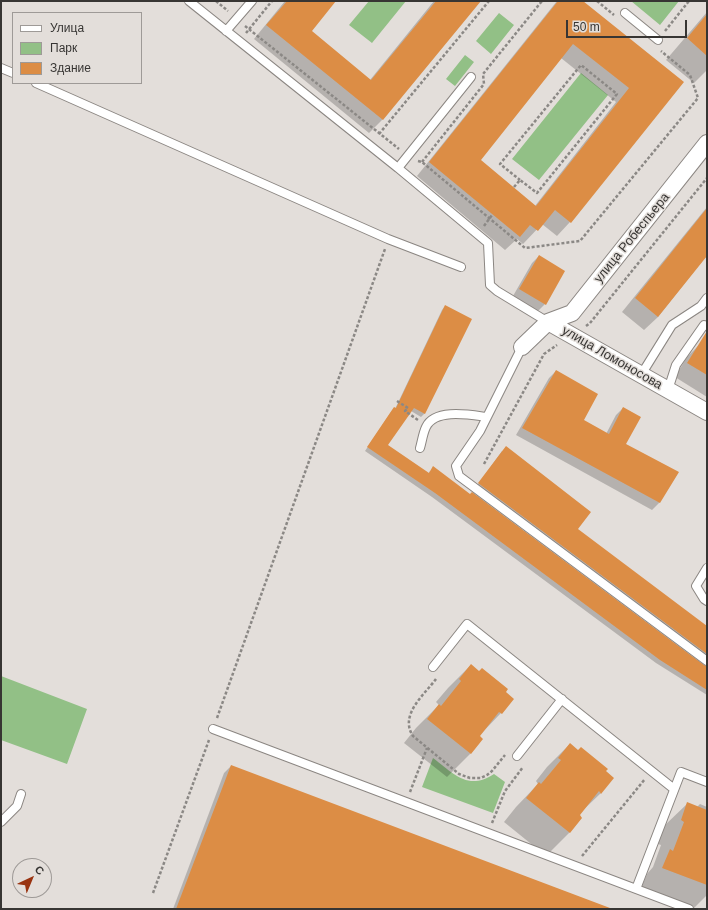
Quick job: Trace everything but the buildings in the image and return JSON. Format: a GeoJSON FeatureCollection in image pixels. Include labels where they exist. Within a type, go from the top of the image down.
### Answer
{"type":"FeatureCollection","features":[{"type":"Feature","properties":{"kind":"street","name":"улица Робеспьера"},"geometry":{"type":"LineString","coordinates":[[548,322],[572,313],[707,143]]}},
{"type":"Feature","properties":{"kind":"street","name":"улица Ломоносова"},"geometry":{"type":"LineString","coordinates":[[522,347],[548,322],[707,412]]}},
{"type":"Feature","properties":{"kind":"lane"},"geometry":{"type":"LineString","coordinates":[[190,1],[239,42],[398,168],[488,243],[490,285],[497,291],[548,322]]}},
{"type":"Feature","properties":{"kind":"lane"},"geometry":{"type":"LineString","coordinates":[[226,31],[252,1]]}},
{"type":"Feature","properties":{"kind":"lane"},"geometry":{"type":"LineString","coordinates":[[626,14],[658,40]]}},
{"type":"Feature","properties":{"kind":"lane"},"geometry":{"type":"LineString","coordinates":[[1,68],[12,73]]}},
{"type":"Feature","properties":{"kind":"lane"},"geometry":{"type":"LineString","coordinates":[[398,168],[471,77]]}},
{"type":"Feature","properties":{"kind":"lane"},"geometry":{"type":"LineString","coordinates":[[38,84],[388,239],[461,266]]}},
{"type":"Feature","properties":{"kind":"lane"},"geometry":{"type":"LineString","coordinates":[[640,375],[672,325],[700,306],[707,298]]}},
{"type":"Feature","properties":{"kind":"lane"},"geometry":{"type":"LineString","coordinates":[[668,390],[676,365],[704,325],[707,326]]}},
{"type":"Feature","properties":{"kind":"lane"},"geometry":{"type":"LineString","coordinates":[[522,347],[480,430],[456,466],[459,476],[707,661]]}},
{"type":"Feature","properties":{"kind":"lane"},"geometry":{"type":"LineString","coordinates":[[420,448],[426,426],[433,419],[453,414],[487,417]]}},
{"type":"Feature","properties":{"kind":"lane"},"geometry":{"type":"LineString","coordinates":[[707,568],[696,586],[704,599],[707,601]]}},
{"type":"Feature","properties":{"kind":"lane"},"geometry":{"type":"LineString","coordinates":[[433,667],[467,624],[674,789]]}},
{"type":"Feature","properties":{"kind":"lane"},"geometry":{"type":"LineString","coordinates":[[517,756],[562,699]]}},
{"type":"Feature","properties":{"kind":"lane"},"geometry":{"type":"LineString","coordinates":[[213,729],[689,909]]}},
{"type":"Feature","properties":{"kind":"lane"},"geometry":{"type":"LineString","coordinates":[[636,889],[681,772],[707,782]]}},
{"type":"Feature","properties":{"kind":"lane"},"geometry":{"type":"LineString","coordinates":[[1,822],[17,806],[21,794]]}},
{"type":"Feature","properties":{"kind":"path"},"geometry":{"type":"LineString","coordinates":[[216,1],[407,156],[422,162],[525,248],[580,242],[698,98],[690,75]]}},
{"type":"Feature","properties":{"kind":"path"},"geometry":{"type":"LineString","coordinates":[[239,42],[272,1]]}},
{"type":"Feature","properties":{"kind":"path"},"geometry":{"type":"LineString","coordinates":[[379,134],[489,1]]}},
{"type":"Feature","properties":{"kind":"path"},"geometry":{"type":"LineString","coordinates":[[658,40],[689,1]]}},
{"type":"Feature","properties":{"kind":"path"},"geometry":{"type":"LineString","coordinates":[[581,65],[617,94],[537,193],[520,180],[500,164],[581,65]]}},
{"type":"Feature","properties":{"kind":"path"},"geometry":{"type":"LineString","coordinates":[[514,187],[520,180]]}},
{"type":"Feature","properties":{"kind":"path"},"geometry":{"type":"LineString","coordinates":[[153,893],[388,239]]}},
{"type":"Feature","properties":{"kind":"path"},"geometry":{"type":"LineString","coordinates":[[397,401],[408,408],[405,411],[412,416]]}},
{"type":"Feature","properties":{"kind":"path"},"geometry":{"type":"LineString","coordinates":[[433,667],[440,674],[411,711],[408,720],[409,731],[427,748],[464,777],[482,778],[492,771]]}},
{"type":"Feature","properties":{"kind":"path"},"geometry":{"type":"LineString","coordinates":[[406,802],[427,748]]}},
{"type":"Feature","properties":{"kind":"path"},"geometry":{"type":"LineString","coordinates":[[488,833],[505,790],[526,763],[517,756]]}},
{"type":"Feature","properties":{"kind":"path"},"geometry":{"type":"LineString","coordinates":[[574,866],[651,771]]}},
{"type":"Feature","properties":{"kind":"green space"},"geometry":{"type":"Polygon","coordinates":[[[369,1],[406,1],[372,43],[349,25],[369,1]]]}},
{"type":"Feature","properties":{"kind":"green space"},"geometry":{"type":"Polygon","coordinates":[[[631,1],[679,1],[660,25],[631,1]]]}},
{"type":"Feature","properties":{"kind":"green space"},"geometry":{"type":"Polygon","coordinates":[[[499,13],[514,25],[491,54],[476,41],[499,13]]]}},
{"type":"Feature","properties":{"kind":"green space"},"geometry":{"type":"Polygon","coordinates":[[[465,55],[474,62],[455,86],[446,79],[465,55]]]}},
{"type":"Feature","properties":{"kind":"green space"},"geometry":{"type":"Polygon","coordinates":[[[581,73],[608,95],[539,180],[512,159],[581,73]]]}},
{"type":"Feature","properties":{"kind":"green space"},"geometry":{"type":"Polygon","coordinates":[[[1,676],[87,709],[67,764],[1,740],[1,676]]]}},
{"type":"Feature","properties":{"kind":"green space"},"geometry":{"type":"Polygon","coordinates":[[[433,758],[455,775],[469,781],[485,779],[494,774],[505,782],[493,813],[422,787],[433,758]]]}}]}
